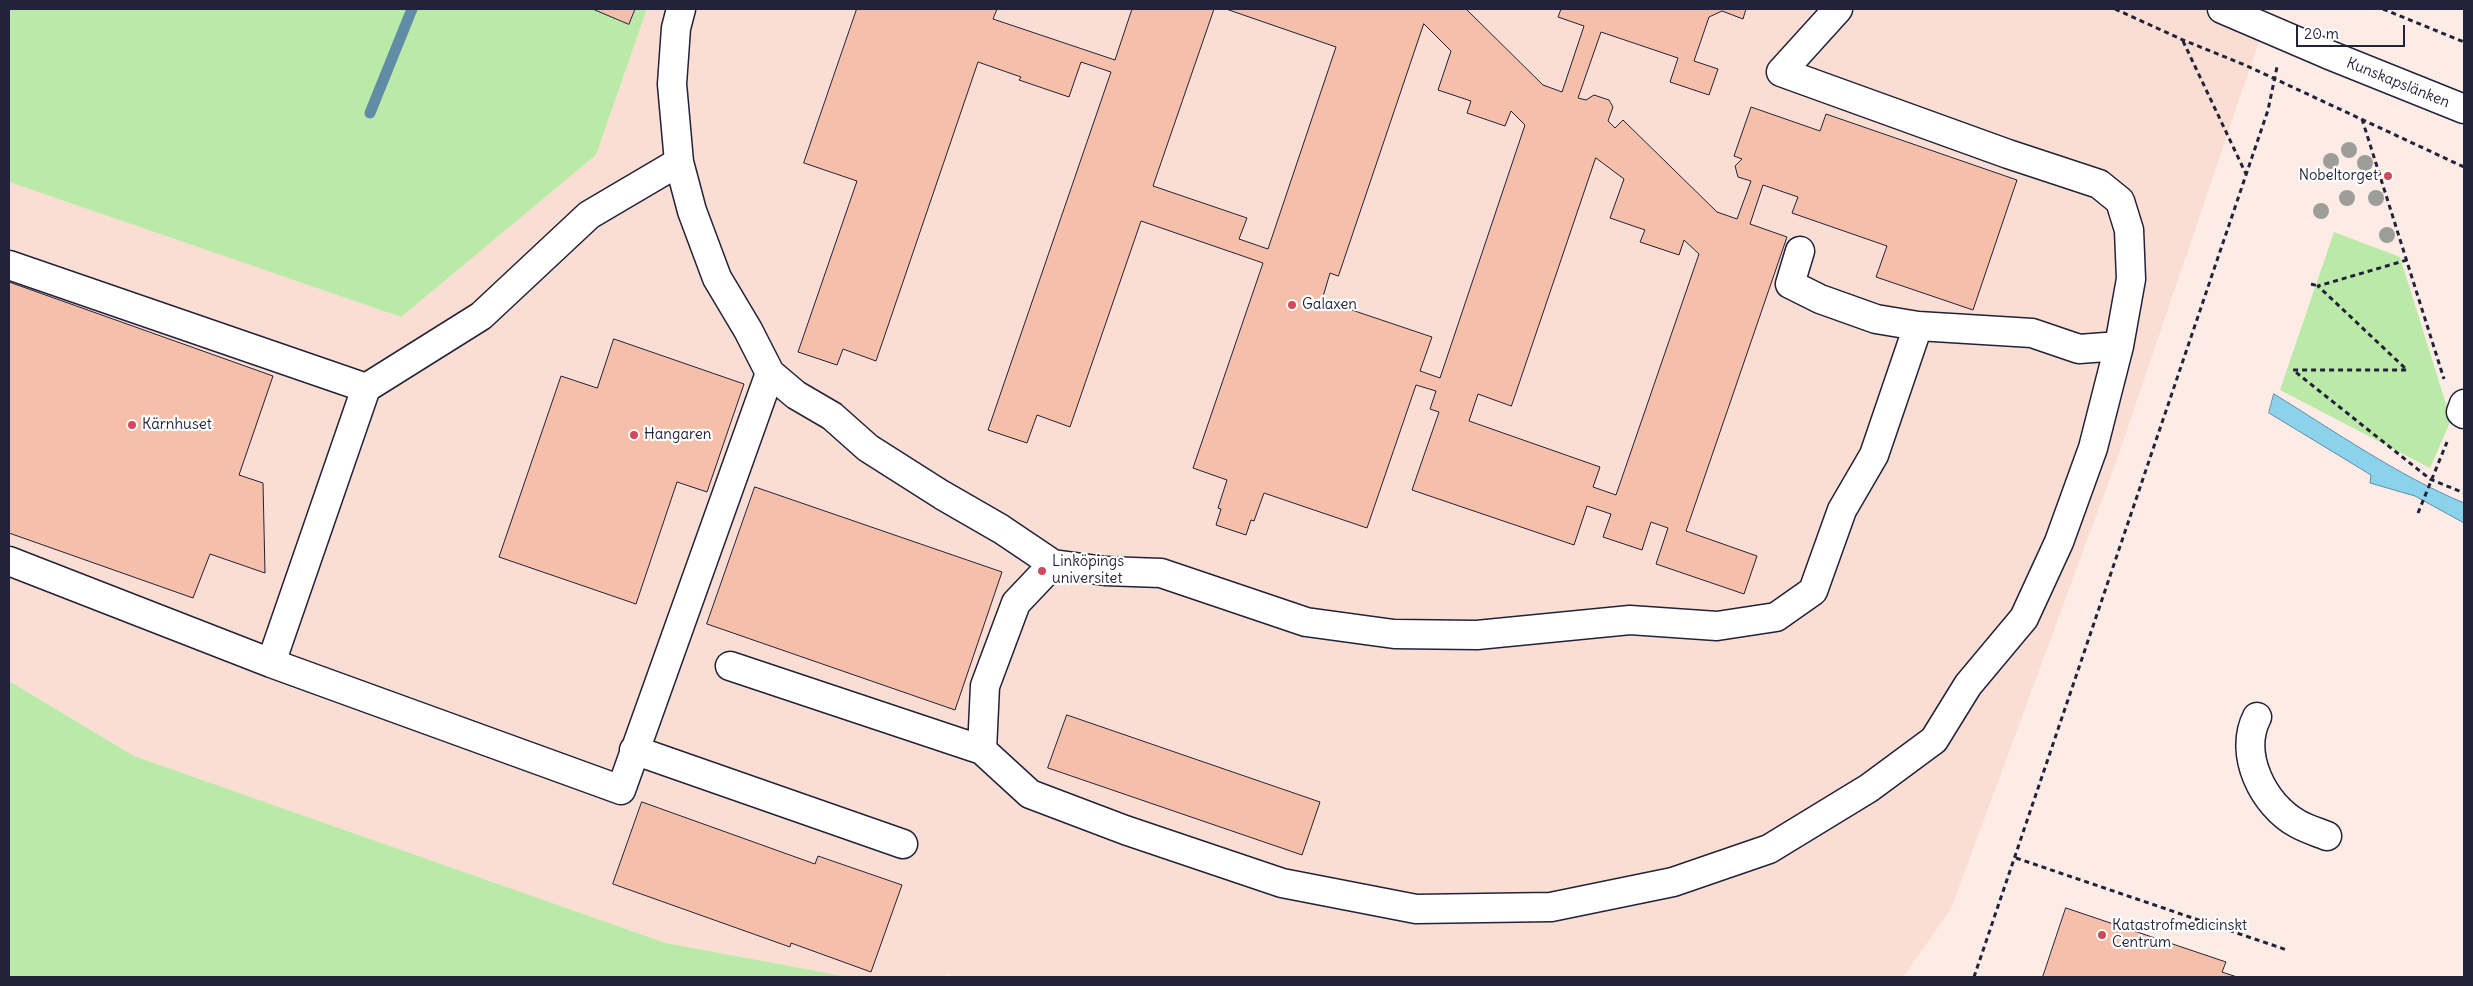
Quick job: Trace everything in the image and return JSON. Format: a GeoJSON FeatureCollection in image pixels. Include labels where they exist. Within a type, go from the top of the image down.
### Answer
{"type":"FeatureCollection","features":[{"type":"Feature","properties":{"kind":"street"},"geometry":{"type":"LineString","coordinates":[[681,9],[676,28],[672,84],[679,162],[692,211],[717,278],[748,330],[770,373],[796,395],[832,416],[868,448],[942,495],[1001,529],[1053,564],[1105,571],[1161,573],[1306,622],[1394,634],[1477,635],[1630,620],[1716,626],[1776,617],[1813,591],[1842,510],[1874,455],[1918,326]]}},
{"type":"Feature","properties":{"kind":"street"},"geometry":{"type":"LineString","coordinates":[[730,666],[982,750],[1030,794],[1125,830],[1282,883],[1416,909],[1551,907],[1673,882],[1769,849],[1869,788],[1934,740],[1968,685],[2024,618],[2059,542],[2093,448],[2119,346],[2131,279],[2129,230],[2120,201],[2099,184],[2008,154],[1781,72],[1838,9]]}},
{"type":"Feature","properties":{"kind":"street","name":"Kunskapslänken"},"geometry":{"type":"LineString","coordinates":[[2222,9],[2280,35],[2464,108]]}},
{"type":"Feature","properties":{"kind":"street"},"geometry":{"type":"LineString","coordinates":[[271,662],[366,388],[481,316],[589,215],[679,162]]}},
{"type":"Feature","properties":{"kind":"street"},"geometry":{"type":"LineString","coordinates":[[1800,251],[1790,284],[1820,298],[1876,319],[1918,326],[2032,333],[2079,349],[2119,346]]}},
{"type":"Feature","properties":{"kind":"street"},"geometry":{"type":"LineString","coordinates":[[9,265],[366,388]]}},
{"type":"Feature","properties":{"kind":"street"},"geometry":{"type":"LineString","coordinates":[[9,561],[271,662],[620,790],[770,373]]}},
{"type":"Feature","properties":{"kind":"street"},"geometry":{"type":"LineString","coordinates":[[982,750],[985,686],[1016,604],[1053,564]]}},
{"type":"Feature","properties":{"kind":"street"},"geometry":{"type":"LineString","coordinates":[[2257,717],[2252,726],[2250,754],[2260,783],[2273,804],[2297,824],[2327,836]]}},
{"type":"Feature","properties":{"kind":"street"},"geometry":{"type":"LineString","coordinates":[[634,750],[904,844]]}},
{"type":"Feature","properties":{"kind":"path"},"geometry":{"type":"LineString","coordinates":[[2115,9],[2276,79],[2464,167]]}},
{"type":"Feature","properties":{"kind":"path"},"geometry":{"type":"LineString","coordinates":[[2382,9],[2464,42]]}},
{"type":"Feature","properties":{"kind":"path"},"geometry":{"type":"LineString","coordinates":[[1974,977],[2016,858],[2268,110],[2276,79],[2280,35]]}},
{"type":"Feature","properties":{"kind":"path"},"geometry":{"type":"LineString","coordinates":[[2183,40],[2246,174]]}},
{"type":"Feature","properties":{"kind":"path"},"geometry":{"type":"LineString","coordinates":[[2362,119],[2454,408],[2463,410],[2430,479],[2418,512]]}},
{"type":"Feature","properties":{"kind":"path"},"geometry":{"type":"LineString","coordinates":[[2318,286],[2407,260]]}},
{"type":"Feature","properties":{"kind":"path"},"geometry":{"type":"LineString","coordinates":[[2311,284],[2318,286],[2407,370],[2293,370],[2430,479],[2464,493]]}},
{"type":"Feature","properties":{"kind":"path"},"geometry":{"type":"LineString","coordinates":[[2016,858],[2287,950]]}},
{"type":"Feature","properties":{"kind":"shaded area","name":"Linköpings universitet"},"geometry":{"type":"Polygon","coordinates":[[[647,9],[2270,9],[2116,462],[1951,909],[1903,977],[954,977],[946,974],[944,977],[849,977],[666,943],[134,756],[9,681],[9,182],[401,317],[596,155],[647,9]]]}},
{"type":"Feature","properties":{"kind":"green space"},"geometry":{"type":"Polygon","coordinates":[[[9,9],[647,9],[596,155],[401,317],[9,182],[9,9]]]}},
{"type":"Feature","properties":{"kind":"green space"},"geometry":{"type":"Polygon","coordinates":[[[2334,232],[2400,257],[2451,420],[2430,468],[2280,390],[2334,232]]]}},
{"type":"Feature","properties":{"kind":"green space"},"geometry":{"type":"Polygon","coordinates":[[[9,681],[134,756],[666,943],[849,977],[9,977],[9,681]]]}},
{"type":"Feature","properties":{"kind":"water"},"geometry":{"type":"Polygon","coordinates":[[[2274,394],[2415,480],[2464,503],[2464,523],[2415,496],[2370,483],[2371,475],[2269,413],[2274,394]]]}},
{"type":"Feature","properties":{"kind":"building"},"geometry":{"type":"Polygon","coordinates":[[[593,9],[635,9],[629,24],[593,9]]]}},
{"type":"Feature","properties":{"kind":"building","name":"Galaxen"},"geometry":{"type":"Polygon","coordinates":[[[857,9],[997,9],[993,19],[1115,60],[1132,9],[1214,9],[1153,186],[1247,218],[1239,239],[1268,249],[1336,47],[1226,9],[1466,9],[1543,85],[1562,92],[1584,26],[1558,17],[1561,9],[1746,9],[1743,19],[1722,11],[1709,17],[1694,61],[1718,69],[1709,95],[1670,82],[1678,58],[1601,32],[1578,98],[1586,100],[1594,95],[1609,100],[1613,107],[1608,121],[1615,128],[1623,120],[1717,212],[1737,219],[1751,181],[1738,177],[1735,166],[1742,159],[1734,156],[1751,107],[1820,131],[1826,114],[2017,180],[1973,310],[1876,277],[1887,246],[1792,213],[1798,197],[1763,185],[1750,224],[1787,237],[1686,531],[1757,556],[1744,594],[1656,564],[1668,528],[1651,522],[1642,550],[1603,537],[1611,514],[1587,506],[1574,545],[1412,490],[1439,412],[1430,409],[1436,391],[1416,385],[1367,528],[1264,493],[1254,521],[1251,520],[1246,535],[1216,525],[1221,509],[1218,508],[1227,480],[1193,468],[1263,263],[1141,221],[1070,427],[1037,415],[1027,443],[988,430],[1111,72],[1081,62],[1069,97],[1019,80],[1021,77],[978,62],[876,361],[843,349],[837,365],[798,352],[857,181],[804,163],[857,9]],[[1424,24],[1338,276],[1330,273],[1322,300],[1432,337],[1420,371],[1440,378],[1525,125],[1511,111],[1505,126],[1467,113],[1471,101],[1438,90],[1451,51],[1424,24]],[[1596,158],[1511,406],[1478,394],[1469,421],[1600,467],[1593,487],[1616,495],[1699,254],[1684,240],[1679,255],[1640,242],[1645,230],[1610,218],[1624,179],[1596,158]]]}},
{"type":"Feature","properties":{"kind":"building","name":"Kärnhuset"},"geometry":{"type":"Polygon","coordinates":[[[9,282],[273,376],[239,475],[263,483],[265,573],[210,554],[193,598],[9,533],[9,282]]]}},
{"type":"Feature","properties":{"kind":"building","name":"Hangaren"},"geometry":{"type":"Polygon","coordinates":[[[614,339],[744,384],[707,492],[677,482],[636,604],[499,557],[561,376],[597,388],[614,339]]]}},
{"type":"Feature","properties":{"kind":"building"},"geometry":{"type":"Polygon","coordinates":[[[755,487],[1002,572],[955,710],[707,624],[755,487]]]}},
{"type":"Feature","properties":{"kind":"building"},"geometry":{"type":"Polygon","coordinates":[[[1067,715],[1320,802],[1302,855],[1048,768],[1067,715]]]}},
{"type":"Feature","properties":{"kind":"building"},"geometry":{"type":"Polygon","coordinates":[[[642,802],[815,864],[818,856],[902,885],[871,972],[791,943],[790,947],[613,884],[642,802]]]}},
{"type":"Feature","properties":{"kind":"building","name":"Katastrofmedicinskt Centrum"},"geometry":{"type":"Polygon","coordinates":[[[2066,908],[2226,962],[2222,972],[2237,977],[2043,977],[2066,908]]]}},
{"type":"Feature","properties":{"kind":"waterway"},"geometry":{"type":"LineString","coordinates":[[370,113],[412,9]]}},
{"type":"Feature","properties":{"kind":"place","name":"Nobeltorget"},"geometry":{"type":"Point","coordinates":[2388,176]}},
{"type":"Feature","properties":{"kind":"place","name":"Galaxen"},"geometry":{"type":"Point","coordinates":[1292,305]}},
{"type":"Feature","properties":{"kind":"place","name":"Kärnhuset"},"geometry":{"type":"Point","coordinates":[132,425]}},
{"type":"Feature","properties":{"kind":"place","name":"Hangaren"},"geometry":{"type":"Point","coordinates":[634,435]}},
{"type":"Feature","properties":{"kind":"place","name":"Linköpings universitet"},"geometry":{"type":"Point","coordinates":[1042,571]}},
{"type":"Feature","properties":{"kind":"place","name":"Katastrofmedicinskt Centrum"},"geometry":{"type":"Point","coordinates":[2102,935]}}]}
